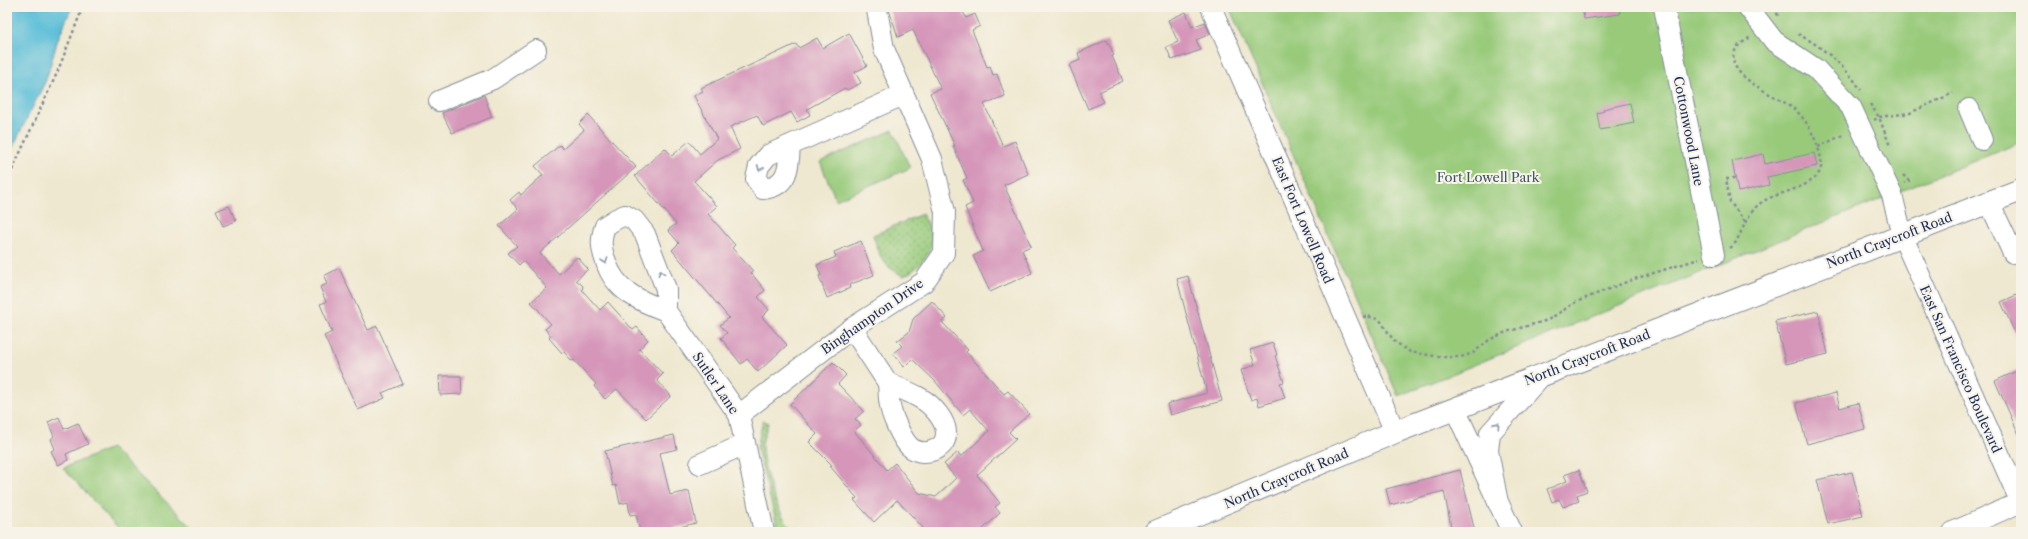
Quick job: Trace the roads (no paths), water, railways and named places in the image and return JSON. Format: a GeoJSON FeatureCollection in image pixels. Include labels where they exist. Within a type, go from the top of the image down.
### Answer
{"type":"FeatureCollection","features":[{"type":"Feature","properties":{"kind":"main road","name":"North Craycroft Road"},"geometry":{"type":"LineString","coordinates":[[1155,532],[1395,432],[2021,190]]}},
{"type":"Feature","properties":{"kind":"street","name":"East Fort Lowell Road"},"geometry":{"type":"LineString","coordinates":[[1211,7],[1395,432]]}},
{"type":"Feature","properties":{"kind":"street","name":"Cottonwood Lane"},"geometry":{"type":"LineString","coordinates":[[1664,7],[1714,255]]}},
{"type":"Feature","properties":{"kind":"street","name":"East San Francisco Boulevard"},"geometry":{"type":"LineString","coordinates":[[1748,7],[1771,23],[1774,41],[1816,69],[1852,107],[1892,194],[1902,235],[2021,502]]}},
{"type":"Feature","properties":{"kind":"street","name":"Binghampton Drive"},"geometry":{"type":"LineString","coordinates":[[739,415],[852,328],[924,282],[944,253],[945,212],[932,159],[884,49],[877,10]]}},
{"type":"Feature","properties":{"kind":"street"},"geometry":{"type":"LineString","coordinates":[[440,101],[493,79],[536,50]]}},
{"type":"Feature","properties":{"kind":"street"},"geometry":{"type":"LineString","coordinates":[[790,145],[903,95]]}},
{"type":"Feature","properties":{"kind":"street"},"geometry":{"type":"LineString","coordinates":[[1969,109],[1982,140]]}},
{"type":"Feature","properties":{"kind":"street"},"geometry":{"type":"LineString","coordinates":[[1990,202],[2012,253]]}},
{"type":"Feature","properties":{"kind":"street"},"geometry":{"type":"LineString","coordinates":[[626,215],[634,220],[645,234],[666,289],[666,311],[631,295],[614,280],[600,247],[605,226],[616,219],[626,215]]}},
{"type":"Feature","properties":{"kind":"street","name":"Sutler Lane"},"geometry":{"type":"LineString","coordinates":[[666,311],[739,415],[764,532]]}},
{"type":"Feature","properties":{"kind":"street"},"geometry":{"type":"LineString","coordinates":[[852,328],[888,383]]}},
{"type":"Feature","properties":{"kind":"street"},"geometry":{"type":"LineString","coordinates":[[1498,503],[1488,451],[1490,433],[1543,374]]}},
{"type":"Feature","properties":{"kind":"street"},"geometry":{"type":"LineString","coordinates":[[1455,409],[1512,532]]}},
{"type":"Feature","properties":{"kind":"street"},"geometry":{"type":"LineString","coordinates":[[700,464],[745,444]]}},
{"type":"Feature","properties":{"kind":"street"},"geometry":{"type":"LineString","coordinates":[[1953,532],[2021,502]]}},
{"type":"Feature","properties":{"kind":"water"},"geometry":{"type":"Polygon","coordinates":[[[7,7],[72,7],[58,39],[46,80],[7,159],[7,7]]]}},
{"type":"Feature","properties":{"kind":"park label","name":"Fort Lowell Park"},"geometry":{"type":"Point","coordinates":[1488,177]}}]}
